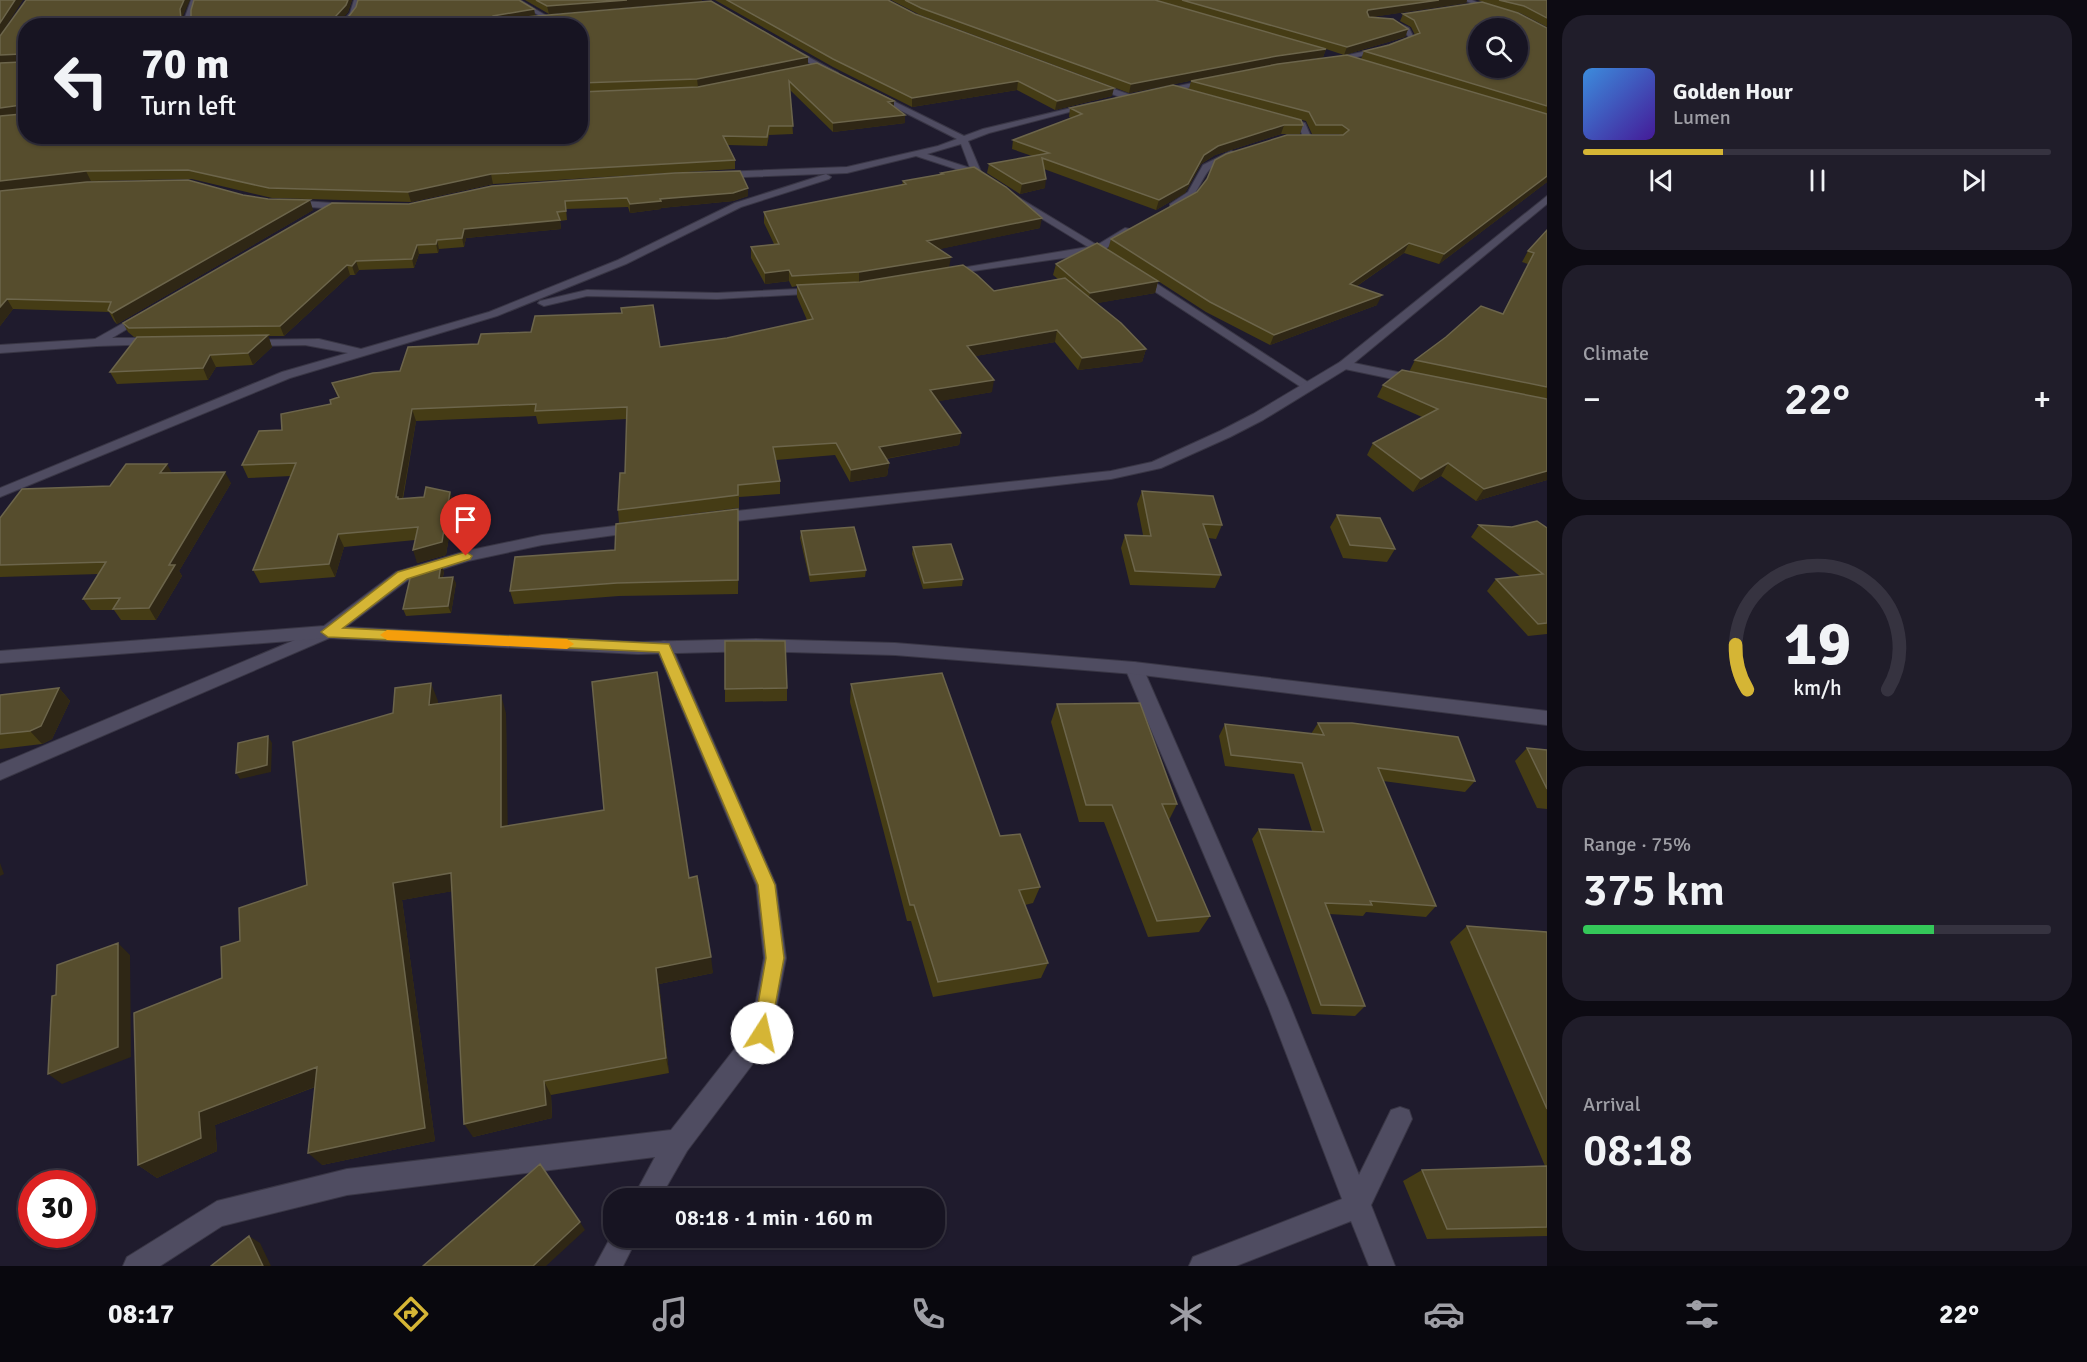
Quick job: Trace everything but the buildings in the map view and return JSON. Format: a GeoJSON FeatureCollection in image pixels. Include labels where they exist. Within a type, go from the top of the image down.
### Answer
{"type":"FeatureCollection","features":[{"type":"Feature","properties":{"kind":"street"},"geometry":{"type":"LineString","coordinates":[[188,18],[194,0]]}},
{"type":"Feature","properties":{"kind":"street"},"geometry":{"type":"LineString","coordinates":[[349,18],[353,14],[357,0]]}},
{"type":"Feature","properties":{"kind":"street"},"geometry":{"type":"LineString","coordinates":[[516,0],[547,18],[558,17]]}},
{"type":"Feature","properties":{"kind":"street"},"geometry":{"type":"LineString","coordinates":[[1467,0],[1481,4],[1495,12],[1506,14]]}},
{"type":"Feature","properties":{"kind":"street"},"geometry":{"type":"LineString","coordinates":[[1460,8],[1481,4]]}},
{"type":"Feature","properties":{"kind":"street"},"geometry":{"type":"LineString","coordinates":[[1377,20],[1396,17]]}},
{"type":"Feature","properties":{"kind":"street"},"geometry":{"type":"LineString","coordinates":[[1344,59],[1383,50],[1413,39],[1407,29],[1386,19]]}},
{"type":"Feature","properties":{"kind":"street"},"geometry":{"type":"LineString","coordinates":[[780,45],[849,82]]}},
{"type":"Feature","properties":{"kind":"street"},"geometry":{"type":"LineString","coordinates":[[1322,57],[1344,59],[1365,65]]}},
{"type":"Feature","properties":{"kind":"street"},"geometry":{"type":"LineString","coordinates":[[808,69],[818,67],[829,71]]}},
{"type":"Feature","properties":{"kind":"street"},"geometry":{"type":"LineString","coordinates":[[1148,93],[1223,79]]}},
{"type":"Feature","properties":{"kind":"street"},"geometry":{"type":"LineString","coordinates":[[1084,80],[1128,97]]}},
{"type":"Feature","properties":{"kind":"street"},"geometry":{"type":"LineString","coordinates":[[1168,88],[1191,94]]}},
{"type":"Feature","properties":{"kind":"street"},"geometry":{"type":"LineString","coordinates":[[870,92],[963,139],[977,173]]}},
{"type":"Feature","properties":{"kind":"street"},"geometry":{"type":"LineString","coordinates":[[493,314],[622,262],[738,205],[847,170],[941,148],[1006,126],[1138,95]]}},
{"type":"Feature","properties":{"kind":"street"},"geometry":{"type":"LineString","coordinates":[[1270,114],[1302,125],[1303,138],[1318,138]]}},
{"type":"Feature","properties":{"kind":"street"},"geometry":{"type":"LineString","coordinates":[[1159,214],[1190,197],[1197,188],[1206,167],[1219,159],[1246,149]]}},
{"type":"Feature","properties":{"kind":"street"},"geometry":{"type":"LineString","coordinates":[[915,153],[977,173],[1101,252]]}},
{"type":"Feature","properties":{"kind":"street"},"geometry":{"type":"LineString","coordinates":[[709,175],[847,170]]}},
{"type":"Feature","properties":{"kind":"street"},"geometry":{"type":"LineString","coordinates":[[700,520],[1111,475],[1156,465],[1225,434],[1344,364],[1492,242],[1546,201]]}},
{"type":"Feature","properties":{"kind":"street"},"geometry":{"type":"LineString","coordinates":[[284,203],[353,207]]}},
{"type":"Feature","properties":{"kind":"street"},"geometry":{"type":"LineString","coordinates":[[310,218],[331,206]]}},
{"type":"Feature","properties":{"kind":"street"},"geometry":{"type":"LineString","coordinates":[[938,275],[1101,252],[1138,225]]}},
{"type":"Feature","properties":{"kind":"street"},"geometry":{"type":"LineString","coordinates":[[1125,267],[1308,386]]}},
{"type":"Feature","properties":{"kind":"street"},"geometry":{"type":"LineString","coordinates":[[0,493],[286,375],[493,314],[587,293],[717,296],[836,290]]}},
{"type":"Feature","properties":{"kind":"street"},"geometry":{"type":"LineString","coordinates":[[97,342],[158,307]]}},
{"type":"Feature","properties":{"kind":"street"},"geometry":{"type":"LineString","coordinates":[[0,349],[97,342],[168,342]]}},
{"type":"Feature","properties":{"kind":"street"},"geometry":{"type":"LineString","coordinates":[[238,342],[297,342],[347,347],[360,353]]}},
{"type":"Feature","properties":{"kind":"street"},"geometry":{"type":"LineString","coordinates":[[1344,364],[1434,383]]}},
{"type":"Feature","properties":{"kind":"street"},"geometry":{"type":"LineString","coordinates":[[0,772],[328,632],[402,576],[466,556],[542,540],[655,525]]}},
{"type":"Feature","properties":{"kind":"street"},"geometry":{"type":"LineString","coordinates":[[0,657],[328,632],[664,647],[756,645],[895,649],[1134,668],[1547,718]]}},
{"type":"Feature","properties":{"kind":"street"},"geometry":{"type":"LineString","coordinates":[[652,1188],[678,1142],[762,1033],[775,958],[766,885],[664,647]]}},
{"type":"Feature","properties":{"kind":"street"},"geometry":{"type":"LineString","coordinates":[[1134,668],[1280,1006],[1382,1266]]}},
{"type":"Feature","properties":{"kind":"street"},"geometry":{"type":"LineString","coordinates":[[1202,1266],[1357,1206],[1400,1119]]}},
{"type":"Feature","properties":{"kind":"street"},"geometry":{"type":"LineString","coordinates":[[136,1266],[217,1214],[347,1182],[678,1142]]}},
{"type":"Feature","properties":{"kind":"street"},"geometry":{"type":"LineString","coordinates":[[608,1266],[618,1248]]}},
{"type":"Feature","properties":{"kind":"slow traffic"},"geometry":{"type":"LineString","coordinates":[[387,635],[567,644]]}},
{"type":"Feature","properties":{"kind":"route"},"geometry":{"type":"LineString","coordinates":[[466,556],[402,576],[328,632],[638,648],[664,647],[766,885],[775,958],[762,1033]]}}]}
